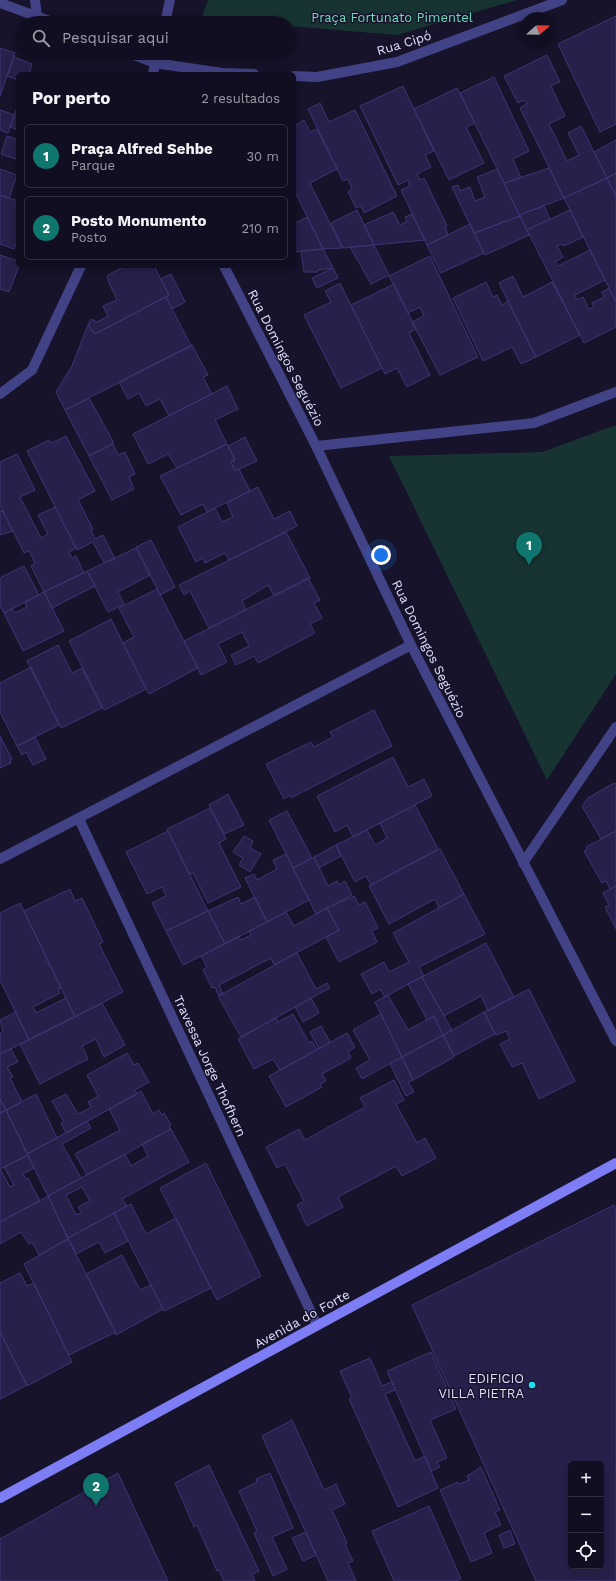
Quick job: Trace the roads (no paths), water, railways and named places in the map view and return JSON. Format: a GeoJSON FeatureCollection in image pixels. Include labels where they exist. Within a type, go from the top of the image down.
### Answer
{"type":"FeatureCollection","features":[{"type":"Feature","properties":{"kind":"main road","name":"Avenida do Forte"},"geometry":{"type":"LineString","coordinates":[[0,1498],[616,1163]]}},
{"type":"Feature","properties":{"kind":"street"},"geometry":{"type":"LineString","coordinates":[[0,3],[37,16],[35,0]]}},
{"type":"Feature","properties":{"kind":"street"},"geometry":{"type":"LineString","coordinates":[[167,16],[170,0]]}},
{"type":"Feature","properties":{"kind":"street","name":"Rua Cipó"},"geometry":{"type":"LineString","coordinates":[[296,76],[317,77],[397,62],[562,0]]}},
{"type":"Feature","properties":{"kind":"street"},"geometry":{"type":"LineString","coordinates":[[153,72],[156,60]]}},
{"type":"Feature","properties":{"kind":"street"},"geometry":{"type":"LineString","coordinates":[[165,60],[222,72]]}},
{"type":"Feature","properties":{"kind":"street"},"geometry":{"type":"LineString","coordinates":[[1,392],[32,370],[80,268]]}},
{"type":"Feature","properties":{"kind":"street","name":"Rua Domingos Seguézio"},"geometry":{"type":"LineString","coordinates":[[225,268],[316,446],[411,645],[616,1041]]}},
{"type":"Feature","properties":{"kind":"street"},"geometry":{"type":"LineString","coordinates":[[316,446],[534,423],[616,392]]}},
{"type":"Feature","properties":{"kind":"street"},"geometry":{"type":"LineString","coordinates":[[0,859],[411,645]]}},
{"type":"Feature","properties":{"kind":"street"},"geometry":{"type":"LineString","coordinates":[[523,863],[616,727]]}},
{"type":"Feature","properties":{"kind":"street","name":"Travessa Jorge Thofhern"},"geometry":{"type":"LineString","coordinates":[[79,819],[317,1325]]}},
{"type":"Feature","properties":{"kind":"place","name":"Praça Alfred Sehbe"},"geometry":{"type":"Point","coordinates":[529,565]}},
{"type":"Feature","properties":{"kind":"place","name":"EDIFICIO VILLA PIETRA"},"geometry":{"type":"Point","coordinates":[532,1385]}},
{"type":"Feature","properties":{"kind":"place","name":"Posto Monumento"},"geometry":{"type":"Point","coordinates":[96,1506]}},
{"type":"Feature","properties":{"kind":"park label","name":"Praça Fortunato Pimentel"},"geometry":{"type":"Point","coordinates":[392,17]}}]}
